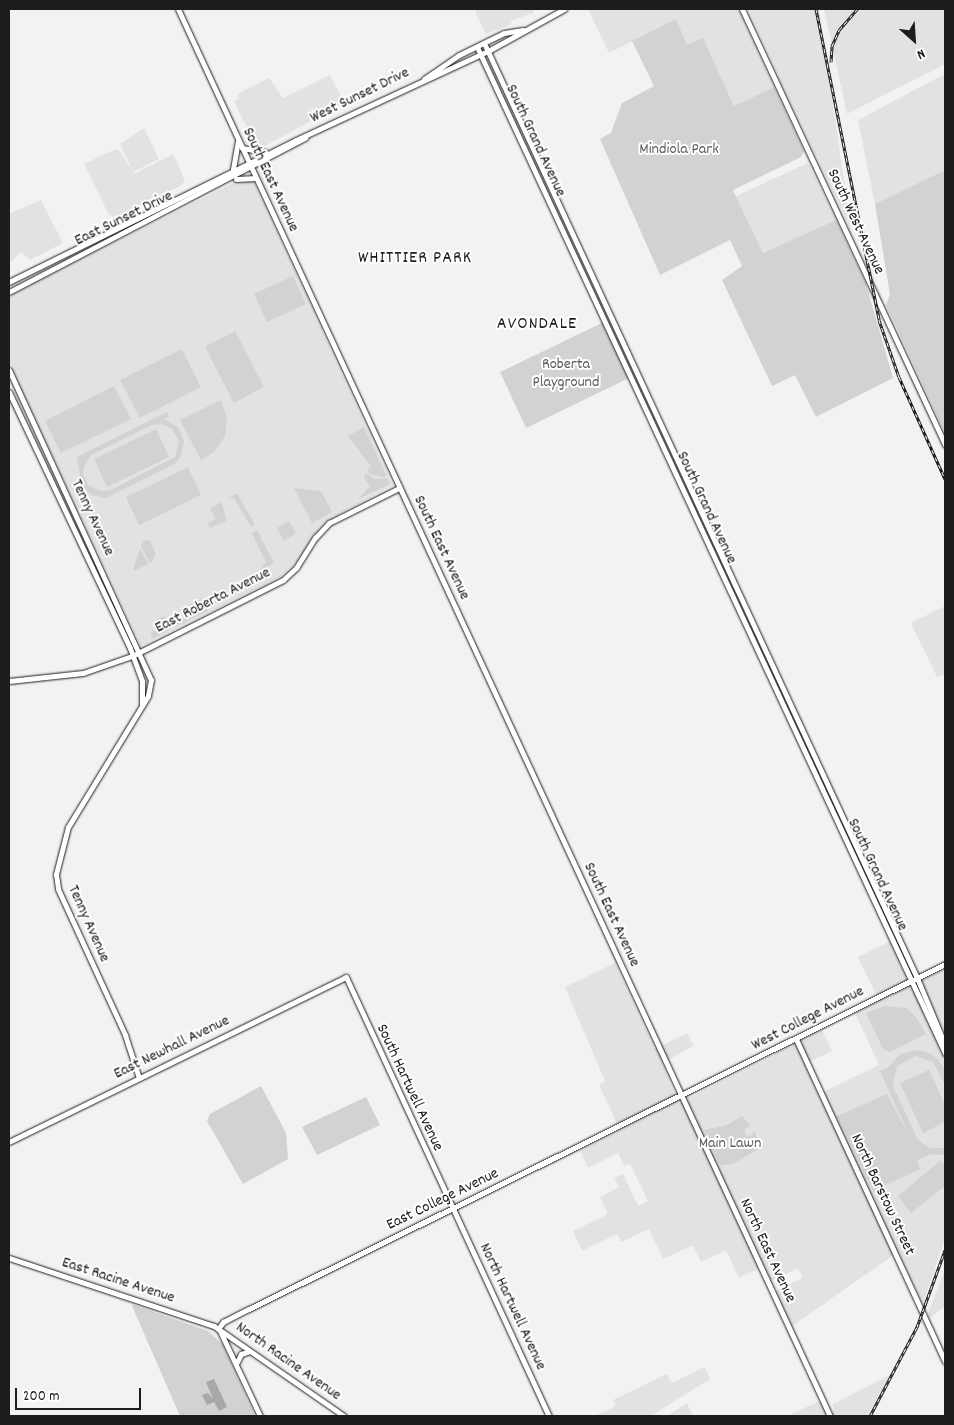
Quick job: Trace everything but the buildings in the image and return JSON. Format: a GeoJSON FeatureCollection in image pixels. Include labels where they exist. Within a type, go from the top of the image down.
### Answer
{"type":"FeatureCollection","features":[{"type":"Feature","properties":{"kind":"street","name":"South East Avenue"},"geometry":{"type":"LineString","coordinates":[[178,9],[681,1097]]}},
{"type":"Feature","properties":{"kind":"street","name":"West Sunset Drive"},"geometry":{"type":"LineString","coordinates":[[251,169],[308,136],[424,79],[488,51],[564,9]]}},
{"type":"Feature","properties":{"kind":"street","name":"South West Avenue"},"geometry":{"type":"LineString","coordinates":[[742,9],[945,445]]}},
{"type":"Feature","properties":{"kind":"street","name":"West Sunset Drive"},"geometry":{"type":"LineString","coordinates":[[424,79],[433,70],[477,46],[504,34],[523,30]]}},
{"type":"Feature","properties":{"kind":"street","name":"South Grand Avenue"},"geometry":{"type":"LineString","coordinates":[[484,43],[917,978],[945,1046]]}},
{"type":"Feature","properties":{"kind":"street","name":"South Grand Avenue"},"geometry":{"type":"LineString","coordinates":[[477,46],[945,1053]]}},
{"type":"Feature","properties":{"kind":"street","name":"West Sunset Drive"},"geometry":{"type":"LineString","coordinates":[[248,162],[308,136]]}},
{"type":"Feature","properties":{"kind":"street"},"geometry":{"type":"LineString","coordinates":[[232,171],[236,162],[238,138]]}},
{"type":"Feature","properties":{"kind":"street"},"geometry":{"type":"LineString","coordinates":[[242,148],[257,153],[278,148]]}},
{"type":"Feature","properties":{"kind":"street","name":"East Sunset Drive"},"geometry":{"type":"LineString","coordinates":[[10,280],[248,162]]}},
{"type":"Feature","properties":{"kind":"street","name":"East Sunset Drive"},"geometry":{"type":"LineString","coordinates":[[9,292],[251,169]]}},
{"type":"Feature","properties":{"kind":"street"},"geometry":{"type":"LineString","coordinates":[[230,180],[256,178]]}},
{"type":"Feature","properties":{"kind":"street","name":"Tenny Avenue"},"geometry":{"type":"LineString","coordinates":[[9,370],[140,652],[150,680],[148,696],[68,827],[56,874],[58,889],[125,1035],[139,1078]]}},
{"type":"Feature","properties":{"kind":"street","name":"Tenny Avenue"},"geometry":{"type":"LineString","coordinates":[[9,392],[132,656],[142,680],[142,705]]}},
{"type":"Feature","properties":{"kind":"street","name":"East Roberta Avenue"},"geometry":{"type":"LineString","coordinates":[[9,680],[83,673],[132,656],[283,580],[296,568],[316,537],[329,523],[399,488]]}},
{"type":"Feature","properties":{"kind":"street","name":"West College Avenue"},"geometry":{"type":"LineString","coordinates":[[681,1097],[945,964]]}},
{"type":"Feature","properties":{"kind":"street","name":"East Newhall Avenue"},"geometry":{"type":"LineString","coordinates":[[9,1142],[346,977]]}},
{"type":"Feature","properties":{"kind":"street","name":"South Hartwell Avenue"},"geometry":{"type":"LineString","coordinates":[[346,977],[452,1209]]}},
{"type":"Feature","properties":{"kind":"street","name":"North Barstow Street"},"geometry":{"type":"LineString","coordinates":[[796,1039],[945,1361]]}},
{"type":"Feature","properties":{"kind":"street","name":"East College Avenue"},"geometry":{"type":"LineString","coordinates":[[218,1329],[223,1322],[681,1097]]}},
{"type":"Feature","properties":{"kind":"street","name":"North East Avenue"},"geometry":{"type":"LineString","coordinates":[[681,1097],[830,1416]]}},
{"type":"Feature","properties":{"kind":"street","name":"North Hartwell Avenue"},"geometry":{"type":"LineString","coordinates":[[452,1209],[549,1416]]}},
{"type":"Feature","properties":{"kind":"street","name":"East Racine Avenue"},"geometry":{"type":"LineString","coordinates":[[9,1258],[218,1329]]}},
{"type":"Feature","properties":{"kind":"street"},"geometry":{"type":"LineString","coordinates":[[218,1329],[260,1416]]}},
{"type":"Feature","properties":{"kind":"street","name":"North Racine Avenue"},"geometry":{"type":"LineString","coordinates":[[218,1329],[344,1416]]}},
{"type":"Feature","properties":{"kind":"street"},"geometry":{"type":"LineString","coordinates":[[236,1364],[239,1356],[250,1351]]}},
{"type":"Feature","properties":{"kind":"shaded area"},"geometry":{"type":"Polygon","coordinates":[[[479,9],[534,9],[533,13],[510,21],[512,24],[486,34],[475,11],[479,9]]]}},
{"type":"Feature","properties":{"kind":"shaded area"},"geometry":{"type":"Polygon","coordinates":[[[588,9],[738,9],[774,87],[734,106],[703,39],[687,46],[676,19],[609,53],[588,9]]]}},
{"type":"Feature","properties":{"kind":"shaded area"},"geometry":{"type":"Polygon","coordinates":[[[748,9],[819,9],[851,229],[781,82],[748,9]]]}},
{"type":"Feature","properties":{"kind":"shaded area"},"geometry":{"type":"Polygon","coordinates":[[[824,9],[945,9],[945,64],[847,114],[824,9]]]}},
{"type":"Feature","properties":{"kind":"shaded area"},"geometry":{"type":"Polygon","coordinates":[[[945,74],[945,170],[875,204],[858,120],[945,74]]]}},
{"type":"Feature","properties":{"kind":"shaded area"},"geometry":{"type":"Polygon","coordinates":[[[330,75],[344,103],[263,147],[255,144],[234,101],[239,98],[237,94],[269,78],[283,98],[330,75]]]}},
{"type":"Feature","properties":{"kind":"shaded area"},"geometry":{"type":"Polygon","coordinates":[[[144,128],[159,159],[133,172],[120,144],[144,128]]]}},
{"type":"Feature","properties":{"kind":"shaded area"},"geometry":{"type":"Polygon","coordinates":[[[116,149],[120,151],[134,174],[173,154],[185,180],[182,185],[115,218],[108,213],[84,164],[116,149]]]}},
{"type":"Feature","properties":{"kind":"shaded area"},"geometry":{"type":"Polygon","coordinates":[[[808,163],[836,220],[763,253],[736,196],[808,163]]]}},
{"type":"Feature","properties":{"kind":"shaded area"},"geometry":{"type":"Polygon","coordinates":[[[239,180],[254,182],[393,485],[325,522],[295,564],[279,578],[141,646],[9,363],[9,295],[239,180]]]}},
{"type":"Feature","properties":{"kind":"shaded area"},"geometry":{"type":"Polygon","coordinates":[[[41,200],[63,243],[30,260],[21,252],[9,264],[9,214],[41,200]]]}},
{"type":"Feature","properties":{"kind":"shaded area"},"geometry":{"type":"Polygon","coordinates":[[[945,606],[945,674],[937,677],[911,623],[945,606]]]}},
{"type":"Feature","properties":{"kind":"shaded area"},"geometry":{"type":"Polygon","coordinates":[[[891,941],[910,987],[945,969],[945,1238],[923,1304],[898,1252],[792,1326],[775,1291],[803,1278],[798,1268],[771,1281],[764,1266],[739,1278],[726,1250],[701,1262],[693,1245],[663,1259],[649,1229],[621,1242],[617,1234],[582,1251],[573,1231],[608,1214],[600,1197],[619,1187],[614,1178],[623,1174],[638,1206],[648,1201],[630,1164],[624,1166],[618,1153],[588,1168],[581,1153],[581,1150],[620,1130],[599,1085],[605,1081],[565,987],[615,963],[655,1049],[687,1033],[694,1046],[662,1063],[679,1103],[822,1030],[832,1051],[805,1064],[819,1094],[879,1065],[855,1013],[879,1000],[858,957],[891,941]]]}},
{"type":"Feature","properties":{"kind":"shaded area"},"geometry":{"type":"Polygon","coordinates":[[[945,1269],[945,1306],[930,1318],[928,1314],[945,1269]]]}},
{"type":"Feature","properties":{"kind":"shaded area"},"geometry":{"type":"Polygon","coordinates":[[[705,1367],[710,1379],[651,1416],[594,1416],[616,1406],[613,1400],[667,1374],[672,1383],[705,1367]]]}},
{"type":"Feature","properties":{"kind":"shaded area"},"geometry":{"type":"Polygon","coordinates":[[[890,1375],[867,1416],[834,1416],[833,1404],[890,1375]]]}},
{"type":"Feature","properties":{"kind":"shaded area"},"geometry":{"type":"Polygon","coordinates":[[[214,1379],[227,1407],[219,1411],[214,1402],[207,1405],[202,1395],[208,1393],[213,1399],[206,1382],[214,1379]]]}},
{"type":"Feature","properties":{"kind":"shaded area"},"geometry":{"type":"Polygon","coordinates":[[[820,1401],[826,1415],[787,1416],[820,1401]]]}},
{"type":"Feature","properties":{"kind":"shaded area"},"geometry":{"type":"Polygon","coordinates":[[[687,1403],[693,1416],[667,1416],[687,1403]]]}},
{"type":"Feature","properties":{"kind":"green space","name":"Mindiola Park"},"geometry":{"type":"Polygon","coordinates":[[[676,19],[687,45],[703,38],[734,106],[774,87],[804,151],[801,157],[733,190],[763,253],[836,220],[866,284],[893,378],[816,417],[795,375],[772,386],[722,280],[742,266],[730,240],[660,275],[600,139],[611,133],[622,103],[654,86],[632,41],[676,19]]]}},
{"type":"Feature","properties":{"kind":"green space"},"geometry":{"type":"Polygon","coordinates":[[[945,170],[945,433],[886,305],[890,294],[875,204],[945,170]]]}},
{"type":"Feature","properties":{"kind":"green space"},"geometry":{"type":"Polygon","coordinates":[[[293,276],[306,304],[267,322],[254,294],[293,276]]]}},
{"type":"Feature","properties":{"kind":"green space","name":"Roberta Playground"},"geometry":{"type":"Polygon","coordinates":[[[606,321],[631,377],[526,428],[500,372],[606,321]]]}},
{"type":"Feature","properties":{"kind":"green space"},"geometry":{"type":"Polygon","coordinates":[[[235,331],[264,387],[234,403],[205,347],[235,331]]]}},
{"type":"Feature","properties":{"kind":"green space"},"geometry":{"type":"Polygon","coordinates":[[[182,349],[201,387],[140,418],[120,380],[182,349]]]}},
{"type":"Feature","properties":{"kind":"green space"},"geometry":{"type":"Polygon","coordinates":[[[114,386],[131,419],[61,453],[45,421],[114,386]]]}},
{"type":"Feature","properties":{"kind":"green space"},"geometry":{"type":"Polygon","coordinates":[[[221,400],[227,419],[225,436],[215,451],[201,460],[180,420],[221,400]]]}},
{"type":"Feature","properties":{"kind":"green space"},"geometry":{"type":"Polygon","coordinates":[[[167,412],[169,417],[164,419],[178,427],[184,441],[181,456],[175,464],[106,498],[91,495],[82,487],[77,457],[167,412]],[[162,424],[152,425],[91,455],[84,466],[83,474],[88,485],[100,491],[111,490],[175,457],[179,440],[171,428],[162,424]]]}},
{"type":"Feature","properties":{"kind":"green space"},"geometry":{"type":"Polygon","coordinates":[[[364,427],[386,475],[384,477],[369,474],[367,470],[371,466],[348,436],[364,427]]]}},
{"type":"Feature","properties":{"kind":"green space"},"geometry":{"type":"Polygon","coordinates":[[[156,429],[169,457],[107,487],[94,459],[156,429]]]}},
{"type":"Feature","properties":{"kind":"green space"},"geometry":{"type":"Polygon","coordinates":[[[188,467],[201,495],[139,525],[126,497],[188,467]]]}},
{"type":"Feature","properties":{"kind":"green space"},"geometry":{"type":"Polygon","coordinates":[[[366,473],[374,479],[387,478],[390,484],[358,499],[370,486],[364,478],[366,473]]]}},
{"type":"Feature","properties":{"kind":"green space"},"geometry":{"type":"Polygon","coordinates":[[[294,488],[321,491],[332,512],[312,523],[294,488]]]}},
{"type":"Feature","properties":{"kind":"green space"},"geometry":{"type":"Polygon","coordinates":[[[237,493],[255,525],[251,527],[234,498],[228,499],[237,493]]]}},
{"type":"Feature","properties":{"kind":"green space"},"geometry":{"type":"Polygon","coordinates":[[[222,502],[226,521],[210,528],[207,523],[216,519],[210,508],[222,502]]]}},
{"type":"Feature","properties":{"kind":"green space"},"geometry":{"type":"Polygon","coordinates":[[[289,521],[296,533],[284,541],[277,528],[289,521]]]}},
{"type":"Feature","properties":{"kind":"green space"},"geometry":{"type":"Polygon","coordinates":[[[257,530],[274,563],[263,569],[261,566],[266,563],[252,533],[257,530]]]}},
{"type":"Feature","properties":{"kind":"green space"},"geometry":{"type":"Polygon","coordinates":[[[144,540],[150,541],[156,554],[150,564],[141,546],[144,540]]]}},
{"type":"Feature","properties":{"kind":"green space"},"geometry":{"type":"Polygon","coordinates":[[[140,548],[148,564],[134,571],[133,570],[140,548]]]}},
{"type":"Feature","properties":{"kind":"green space"},"geometry":{"type":"Polygon","coordinates":[[[202,599],[208,611],[177,626],[176,621],[193,612],[189,605],[202,599]]]}},
{"type":"Feature","properties":{"kind":"green space"},"geometry":{"type":"Polygon","coordinates":[[[165,616],[171,629],[152,639],[151,632],[161,627],[157,619],[165,616]]]}},
{"type":"Feature","properties":{"kind":"green space"},"geometry":{"type":"Polygon","coordinates":[[[885,1006],[906,1008],[916,1017],[926,1034],[890,1052],[883,1049],[866,1013],[885,1006]]]}},
{"type":"Feature","properties":{"kind":"green space"},"geometry":{"type":"Polygon","coordinates":[[[915,1050],[927,1052],[938,1059],[945,1070],[945,1085],[933,1062],[916,1056],[897,1066],[893,1086],[918,1140],[929,1148],[945,1148],[945,1155],[931,1154],[920,1159],[917,1161],[920,1169],[873,1191],[837,1116],[887,1094],[911,1140],[880,1071],[889,1067],[899,1055],[915,1050]]]}},
{"type":"Feature","properties":{"kind":"green space"},"geometry":{"type":"Polygon","coordinates":[[[929,1070],[945,1105],[945,1122],[923,1133],[900,1083],[929,1070]]]}},
{"type":"Feature","properties":{"kind":"green space"},"geometry":{"type":"Polygon","coordinates":[[[261,1086],[286,1133],[288,1159],[243,1184],[207,1121],[210,1114],[261,1086]]]}},
{"type":"Feature","properties":{"kind":"green space"},"geometry":{"type":"Polygon","coordinates":[[[366,1097],[380,1125],[317,1155],[302,1127],[366,1097]]]}},
{"type":"Feature","properties":{"kind":"green space","name":"Main Lawn"},"geometry":{"type":"Polygon","coordinates":[[[742,1116],[751,1126],[745,1129],[745,1135],[752,1136],[754,1131],[761,1144],[760,1148],[733,1164],[720,1165],[704,1130],[727,1125],[742,1116]]]}},
{"type":"Feature","properties":{"kind":"green space"},"geometry":{"type":"Polygon","coordinates":[[[940,1161],[945,1164],[945,1186],[911,1213],[898,1196],[940,1161]]]}},
{"type":"Feature","properties":{"kind":"green space"},"geometry":{"type":"Polygon","coordinates":[[[134,1305],[208,1331],[223,1345],[255,1416],[180,1416],[132,1306],[134,1305]]]}},
{"type":"Feature","properties":{"kind":"railway"},"geometry":{"type":"LineString","coordinates":[[816,9],[879,320],[899,377],[945,479]]}},
{"type":"Feature","properties":{"kind":"railway"},"geometry":{"type":"LineString","coordinates":[[831,62],[832,46],[839,30],[857,9]]}},
{"type":"Feature","properties":{"kind":"railway"},"geometry":{"type":"LineString","coordinates":[[870,1416],[917,1327],[945,1250]]}},
{"type":"Feature","properties":{"kind":"district","name":"WHITTIER PARK"},"geometry":{"type":"Point","coordinates":[415,259]}},
{"type":"Feature","properties":{"kind":"district","name":"AVONDALE"},"geometry":{"type":"Point","coordinates":[537,325]}}]}
